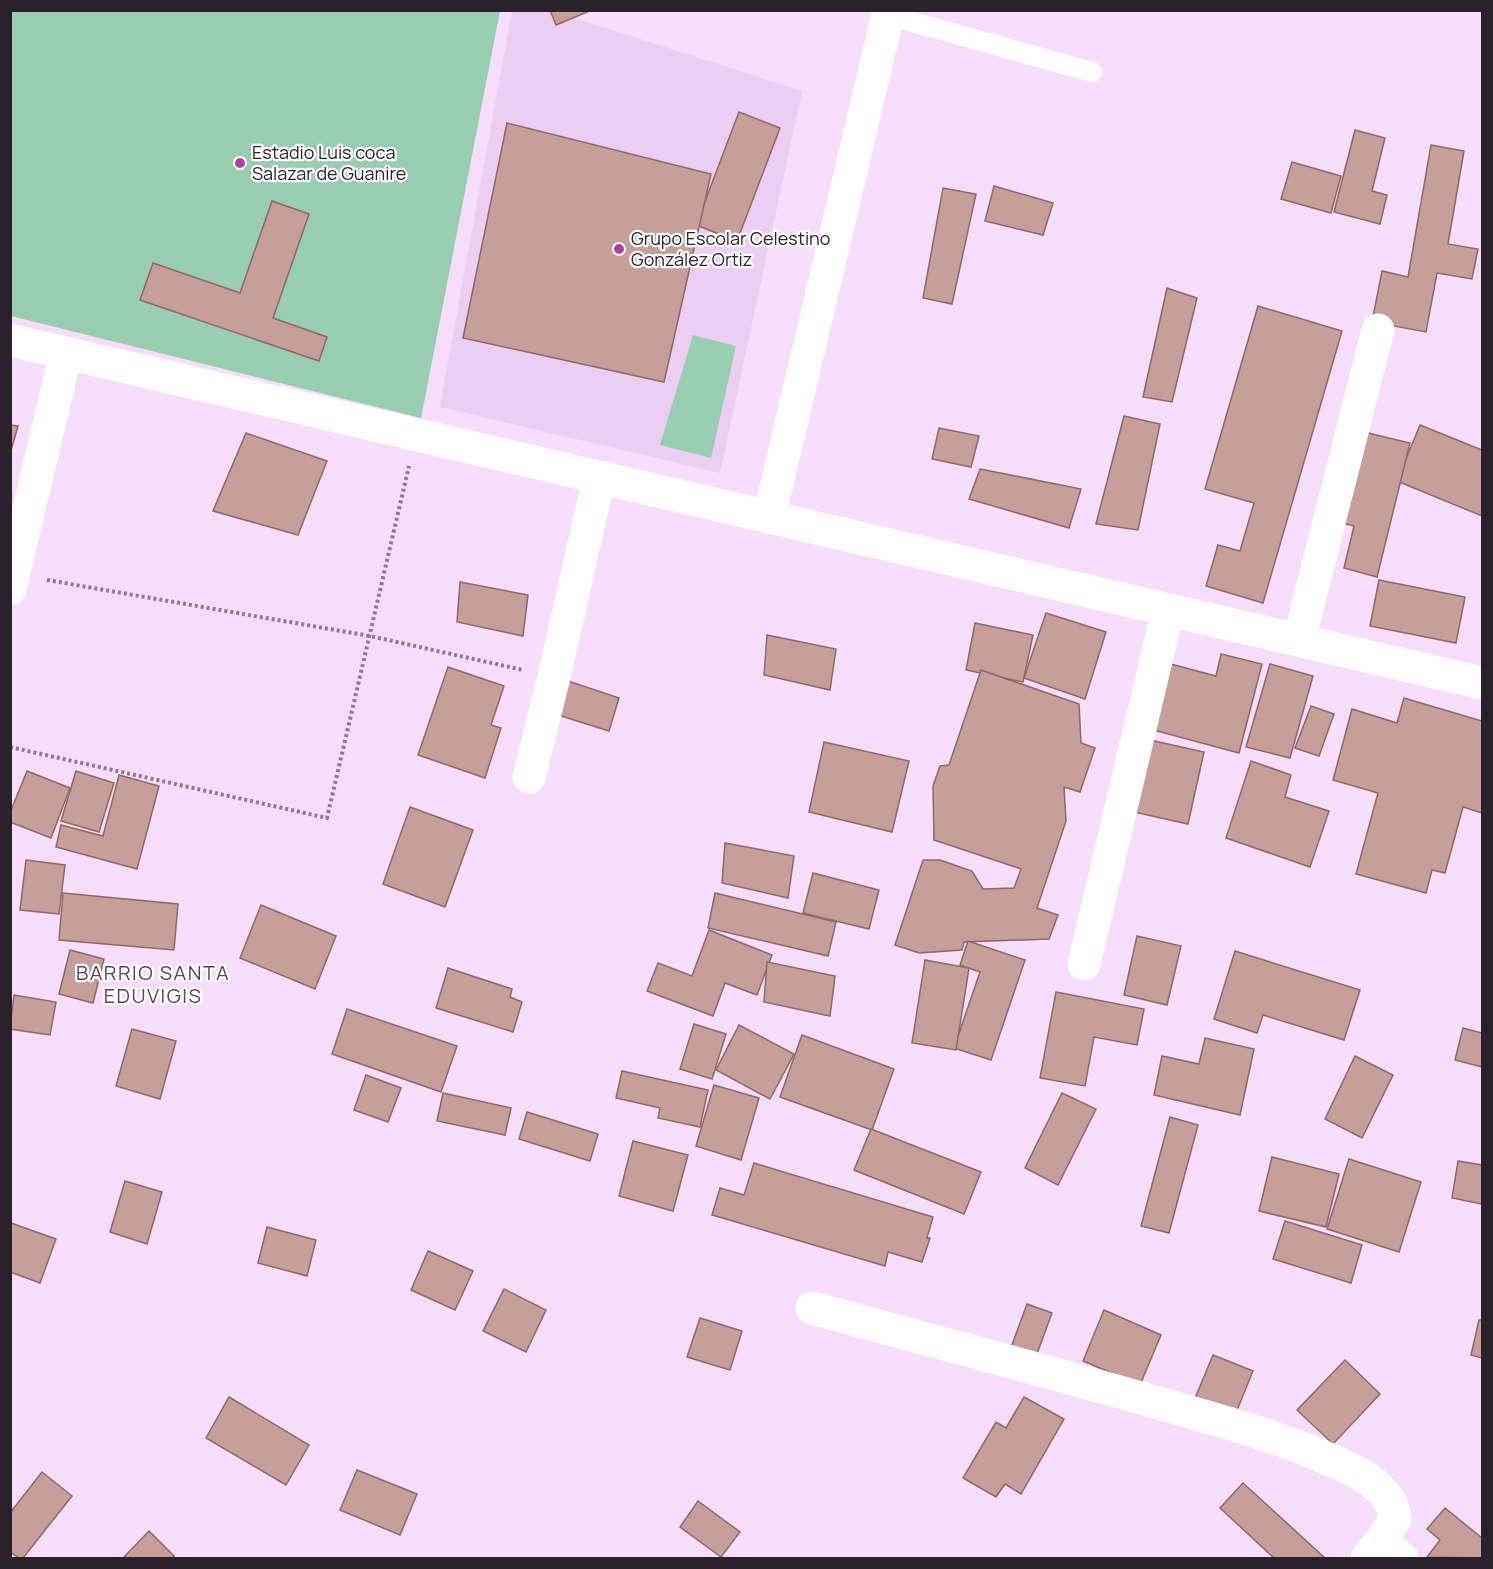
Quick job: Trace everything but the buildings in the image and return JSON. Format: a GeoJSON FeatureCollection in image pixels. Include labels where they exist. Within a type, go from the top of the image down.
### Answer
{"type":"FeatureCollection","features":[{"type":"Feature","properties":{"kind":"street"},"geometry":{"type":"LineString","coordinates":[[769,517],[888,13]]}},
{"type":"Feature","properties":{"kind":"street"},"geometry":{"type":"LineString","coordinates":[[1299,640],[1378,330]]}},
{"type":"Feature","properties":{"kind":"street"},"geometry":{"type":"LineString","coordinates":[[10,340],[1482,683]]}},
{"type":"Feature","properties":{"kind":"street"},"geometry":{"type":"LineString","coordinates":[[12,582],[66,353]]}},
{"type":"Feature","properties":{"kind":"street"},"geometry":{"type":"LineString","coordinates":[[529,777],[599,477]]}},
{"type":"Feature","properties":{"kind":"street"},"geometry":{"type":"LineString","coordinates":[[1084,964],[1168,610]]}},
{"type":"Feature","properties":{"kind":"street"},"geometry":{"type":"LineString","coordinates":[[812,1308],[1133,1395],[1253,1430],[1302,1448],[1366,1478],[1380,1488],[1389,1499],[1395,1519],[1384,1553]]}},
{"type":"Feature","properties":{"kind":"lane"},"geometry":{"type":"LineString","coordinates":[[888,13],[1092,72]]}},
{"type":"Feature","properties":{"kind":"path"},"geometry":{"type":"LineString","coordinates":[[10,747],[327,819],[417,435]]}},
{"type":"Feature","properties":{"kind":"path"},"geometry":{"type":"LineString","coordinates":[[12,582],[370,636],[554,677]]}},
{"type":"Feature","properties":{"kind":"shaded area","name":"Grupo Escolar Celestino González Ortiz"},"geometry":{"type":"Polygon","coordinates":[[[512,11],[553,11],[802,91],[720,473],[440,407],[512,11]]]}},
{"type":"Feature","properties":{"kind":"green space","name":"Estadio Luis coca Salazar de Guanire"},"geometry":{"type":"Polygon","coordinates":[[[11,11],[500,11],[421,418],[11,316],[11,11]]]}},
{"type":"Feature","properties":{"kind":"green space"},"geometry":{"type":"Polygon","coordinates":[[[693,335],[736,346],[711,458],[660,445],[693,335]]]}},
{"type":"Feature","properties":{"kind":"place","name":"Estadio Luis coca Salazar de Guanire"},"geometry":{"type":"Point","coordinates":[240,163]}},
{"type":"Feature","properties":{"kind":"place","name":"Grupo Escolar Celestino González Ortiz"},"geometry":{"type":"Point","coordinates":[619,249]}},
{"type":"Feature","properties":{"kind":"district","name":"BARRIO SANTA EDUVIGIS"},"geometry":{"type":"Point","coordinates":[153,984]}}]}
